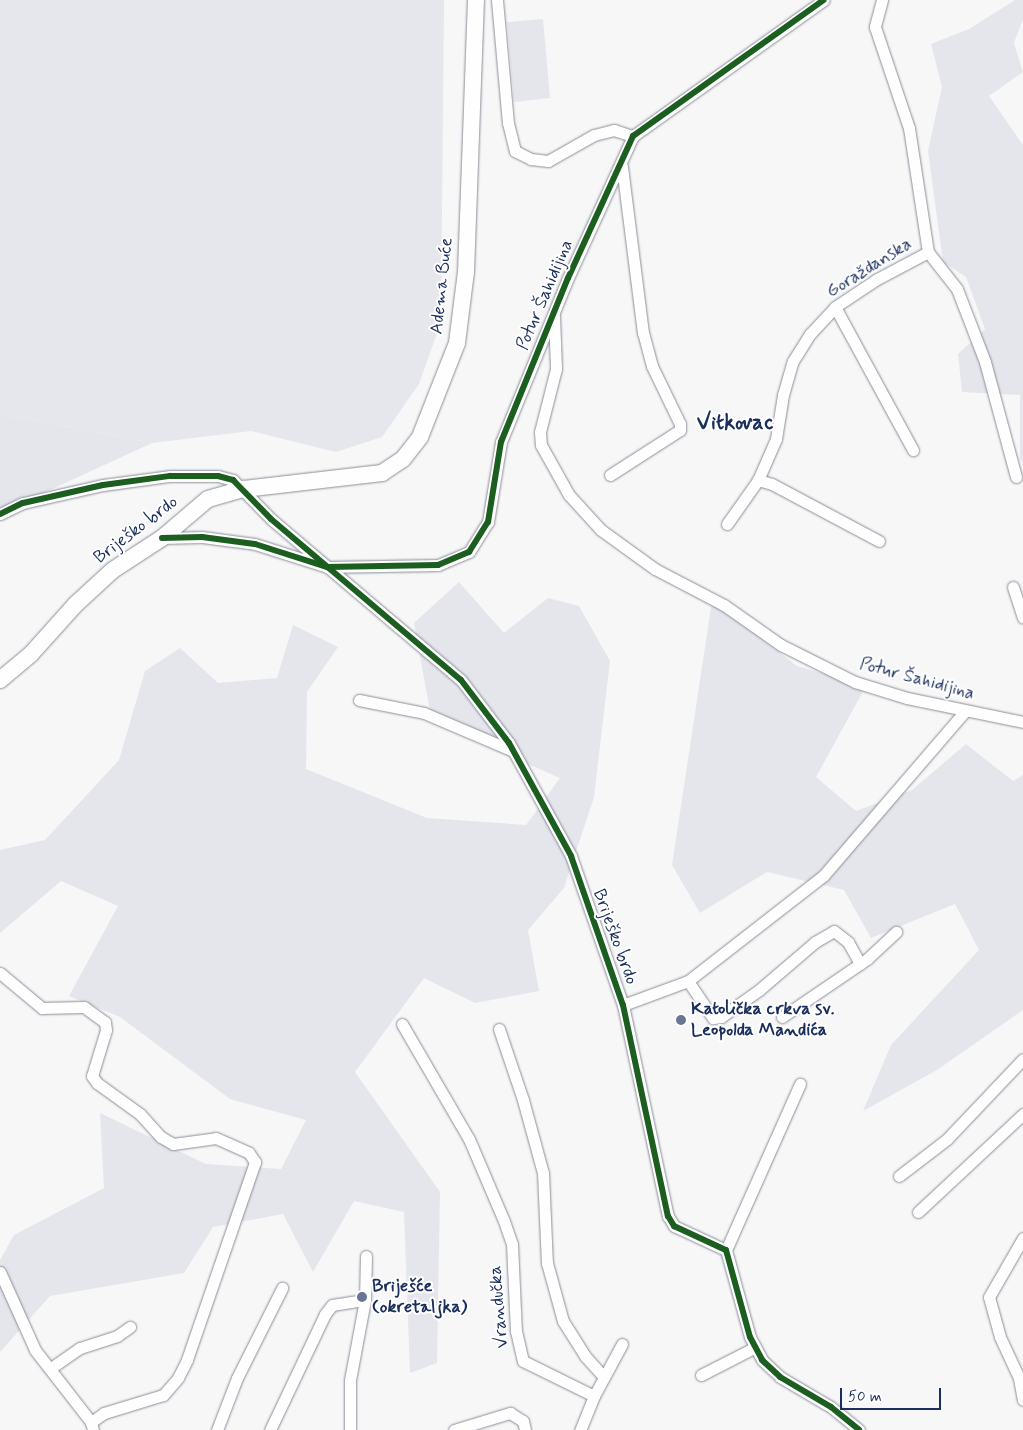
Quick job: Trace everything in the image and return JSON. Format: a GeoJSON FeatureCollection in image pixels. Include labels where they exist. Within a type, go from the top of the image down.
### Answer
{"type":"FeatureCollection","features":[{"type":"Feature","properties":{"kind":"street","name":"Adema Buće"},"geometry":{"type":"LineString","coordinates":[[244,488],[382,473],[403,459],[420,437],[457,342],[466,272],[476,0]]}},
{"type":"Feature","properties":{"kind":"street"},"geometry":{"type":"LineString","coordinates":[[497,0],[508,123],[515,151],[531,159],[548,161],[594,135],[614,130],[633,136],[824,0]]}},
{"type":"Feature","properties":{"kind":"street","name":"Goraždanska"},"geometry":{"type":"LineString","coordinates":[[726,524],[758,480],[776,439],[782,395],[793,361],[810,334],[835,307],[877,279],[928,252],[909,128],[875,27],[882,0]]}},
{"type":"Feature","properties":{"kind":"street","name":"Potur Šahidijina"},"geometry":{"type":"LineString","coordinates":[[327,567],[438,565],[469,552],[488,522],[501,442],[600,204],[622,166],[633,136]]}},
{"type":"Feature","properties":{"kind":"street","name":"Potur Šahidijina"},"geometry":{"type":"LineString","coordinates":[[610,475],[680,430],[680,424],[652,366],[643,333],[622,166]]}},
{"type":"Feature","properties":{"kind":"street"},"geometry":{"type":"LineString","coordinates":[[928,252],[956,289],[985,362],[1016,477]]}},
{"type":"Feature","properties":{"kind":"street"},"geometry":{"type":"LineString","coordinates":[[835,307],[912,450]]}},
{"type":"Feature","properties":{"kind":"street","name":"Potur Šahidijina"},"geometry":{"type":"LineString","coordinates":[[554,312],[556,369],[540,432],[542,445],[569,495],[601,530],[655,569],[724,605],[781,645],[855,682],[965,710],[1023,722]]}},
{"type":"Feature","properties":{"kind":"street"},"geometry":{"type":"LineString","coordinates":[[0,514],[23,503],[103,485],[170,476],[218,476],[233,480],[244,488]]}},
{"type":"Feature","properties":{"kind":"street"},"geometry":{"type":"LineString","coordinates":[[758,480],[772,484],[879,541]]}},
{"type":"Feature","properties":{"kind":"street","name":"Briješko brdo"},"geometry":{"type":"LineString","coordinates":[[0,680],[32,654],[76,604],[113,570],[162,538],[208,499],[244,488],[271,519],[461,680],[513,751],[571,856],[623,1005],[668,1216],[679,1229],[726,1250]]}},
{"type":"Feature","properties":{"kind":"street"},"geometry":{"type":"LineString","coordinates":[[162,538],[202,537],[255,544],[327,567]]}},
{"type":"Feature","properties":{"kind":"street"},"geometry":{"type":"LineString","coordinates":[[1013,587],[1023,617]]}},
{"type":"Feature","properties":{"kind":"street"},"geometry":{"type":"LineString","coordinates":[[359,700],[424,714],[513,751]]}},
{"type":"Feature","properties":{"kind":"street","name":"Briješko brdo"},"geometry":{"type":"LineString","coordinates":[[623,1005],[688,981],[824,875],[965,710]]}},
{"type":"Feature","properties":{"kind":"street"},"geometry":{"type":"LineString","coordinates":[[688,981],[713,1018],[721,1017],[759,990],[815,942],[834,932],[848,942],[860,964]]}},
{"type":"Feature","properties":{"kind":"street"},"geometry":{"type":"LineString","coordinates":[[782,1017],[860,964],[885,945],[896,932]]}},
{"type":"Feature","properties":{"kind":"street"},"geometry":{"type":"LineString","coordinates":[[0,973],[42,1008],[84,1007],[105,1022],[106,1030],[92,1076],[97,1084],[140,1114],[161,1137],[173,1144],[216,1138],[253,1157],[255,1162],[178,1378],[163,1396],[125,1404],[92,1426],[51,1368],[35,1350],[0,1272]]}},
{"type":"Feature","properties":{"kind":"street","name":"Vrandučka"},"geometry":{"type":"LineString","coordinates":[[402,1024],[469,1140],[512,1244],[516,1331],[523,1361],[594,1396]]}},
{"type":"Feature","properties":{"kind":"street"},"geometry":{"type":"LineString","coordinates":[[499,1029],[524,1100],[543,1173],[546,1263],[563,1321],[585,1356],[603,1376]]}},
{"type":"Feature","properties":{"kind":"street"},"geometry":{"type":"LineString","coordinates":[[899,1176],[947,1139],[1023,1059]]}},
{"type":"Feature","properties":{"kind":"street"},"geometry":{"type":"LineString","coordinates":[[800,1084],[726,1250],[754,1348],[780,1377],[831,1407],[859,1430]]}},
{"type":"Feature","properties":{"kind":"street"},"geometry":{"type":"LineString","coordinates":[[918,1212],[1023,1114]]}},
{"type":"Feature","properties":{"kind":"street"},"geometry":{"type":"LineString","coordinates":[[1022,1244],[988,1297],[1000,1336],[1019,1378],[1023,1400]]}},
{"type":"Feature","properties":{"kind":"street"},"geometry":{"type":"LineString","coordinates":[[350,1430],[350,1380],[365,1300],[366,1256]]}},
{"type":"Feature","properties":{"kind":"street"},"geometry":{"type":"LineString","coordinates":[[217,1430],[238,1378],[282,1288]]}},
{"type":"Feature","properties":{"kind":"street"},"geometry":{"type":"LineString","coordinates":[[270,1430],[325,1314],[332,1305],[365,1300]]}},
{"type":"Feature","properties":{"kind":"street"},"geometry":{"type":"LineString","coordinates":[[51,1368],[80,1348],[117,1336],[130,1327]]}},
{"type":"Feature","properties":{"kind":"street"},"geometry":{"type":"LineString","coordinates":[[580,1430],[603,1376],[622,1344]]}},
{"type":"Feature","properties":{"kind":"street"},"geometry":{"type":"LineString","coordinates":[[701,1375],[754,1348]]}},
{"type":"Feature","properties":{"kind":"street"},"geometry":{"type":"LineString","coordinates":[[454,1430],[510,1413],[523,1421],[525,1430]]}},
{"type":"Feature","properties":{"kind":"shaded area"},"geometry":{"type":"Polygon","coordinates":[[[0,0],[444,0],[441,322],[419,384],[382,437],[336,452],[251,431],[152,443],[0,414],[0,0]]]}},
{"type":"Feature","properties":{"kind":"shaded area"},"geometry":{"type":"Polygon","coordinates":[[[1015,0],[1023,0],[1023,19],[1014,43],[1023,72],[989,96],[1023,145],[1023,462],[1020,459],[1020,395],[962,392],[958,354],[985,329],[966,277],[943,262],[928,151],[942,87],[931,44],[969,29],[1015,0]]]}},
{"type":"Feature","properties":{"kind":"shaded area"},"geometry":{"type":"Polygon","coordinates":[[[543,19],[550,98],[514,102],[507,22],[543,19]]]}},
{"type":"Feature","properties":{"kind":"shaded area"},"geometry":{"type":"Polygon","coordinates":[[[0,414],[152,443],[0,513],[0,414]]]}},
{"type":"Feature","properties":{"kind":"shaded area"},"geometry":{"type":"Polygon","coordinates":[[[459,582],[504,633],[548,598],[579,606],[610,661],[594,797],[564,888],[528,930],[539,991],[475,1003],[424,978],[355,1072],[440,1192],[437,1363],[410,1373],[404,1212],[354,1201],[313,1272],[283,1214],[213,1227],[184,1273],[50,1296],[0,1352],[0,1260],[14,1235],[104,1188],[100,1113],[206,1164],[281,1169],[306,1120],[230,1099],[120,1017],[69,996],[118,906],[61,881],[0,933],[0,850],[45,840],[119,760],[145,671],[180,648],[218,683],[277,678],[293,625],[338,647],[307,692],[306,769],[427,818],[526,825],[560,778],[432,722],[414,623],[459,582]]]}},
{"type":"Feature","properties":{"kind":"shaded area"},"geometry":{"type":"Polygon","coordinates":[[[712,601],[797,666],[866,686],[816,777],[856,811],[912,790],[966,744],[1013,781],[1023,775],[1023,1010],[937,1070],[863,1111],[891,1045],[979,950],[955,904],[871,938],[844,890],[767,872],[700,913],[672,865],[712,601]]]}},
{"type":"Feature","properties":{"kind":"cycle path"},"geometry":{"type":"LineString","coordinates":[[162,538],[202,537],[255,544],[327,567],[438,565],[469,552],[488,522],[501,442],[568,278],[633,136],[824,0]]}},
{"type":"Feature","properties":{"kind":"cycle path"},"geometry":{"type":"LineString","coordinates":[[0,514],[23,503],[103,485],[170,476],[218,476],[233,480],[271,519],[461,680],[509,743],[571,856],[623,1005],[668,1216],[674,1226],[726,1250],[750,1337],[762,1360],[780,1377],[831,1407],[859,1430]]}},
{"type":"Feature","properties":{"kind":"place","name":"Katolička crkva sv. Leopolda Mandića"},"geometry":{"type":"Point","coordinates":[681,1020]}},
{"type":"Feature","properties":{"kind":"place","name":"Briješće (okretaljka)"},"geometry":{"type":"Point","coordinates":[362,1297]}},
{"type":"Feature","properties":{"kind":"district","name":"Vitkovac"},"geometry":{"type":"Point","coordinates":[735,424]}}]}
